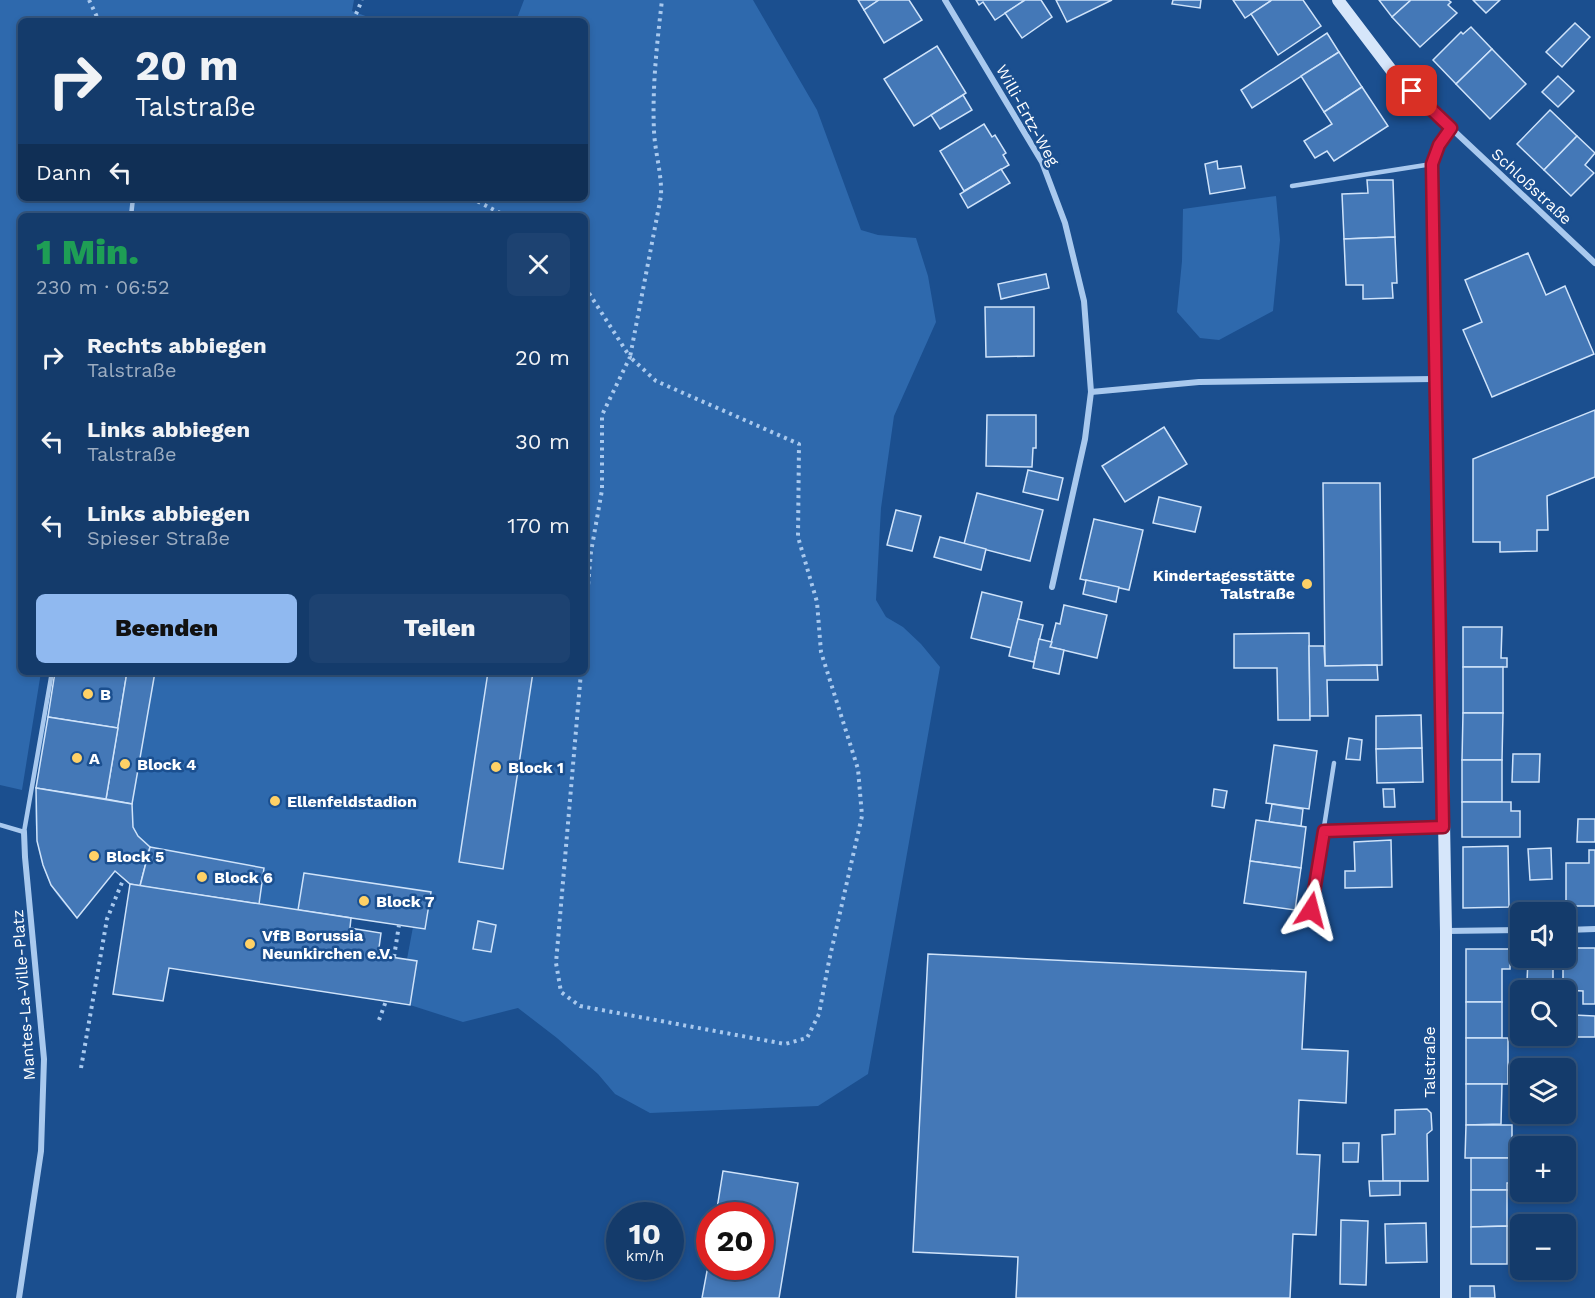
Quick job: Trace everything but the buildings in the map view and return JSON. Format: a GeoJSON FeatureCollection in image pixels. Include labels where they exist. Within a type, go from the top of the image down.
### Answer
{"type":"FeatureCollection","features":[{"type":"Feature","properties":{"kind":"street","name":"Willi-Ertz-Weg"},"geometry":{"type":"LineString","coordinates":[[945,0],[1042,162],[1065,223],[1084,301],[1091,392],[1085,438],[1052,587]]}},
{"type":"Feature","properties":{"kind":"street"},"geometry":{"type":"LineString","coordinates":[[1338,0],[1398,79],[1451,128]]}},
{"type":"Feature","properties":{"kind":"street","name":"Talstraße"},"geometry":{"type":"LineString","coordinates":[[1446,1298],[1446,931],[1432,164],[1439,145],[1451,128]]}},
{"type":"Feature","properties":{"kind":"street","name":"Schloßstraße"},"geometry":{"type":"LineString","coordinates":[[1451,128],[1595,264]]}},
{"type":"Feature","properties":{"kind":"street"},"geometry":{"type":"LineString","coordinates":[[1091,392],[1199,382],[1435,378]]}},
{"type":"Feature","properties":{"kind":"street","name":"Mantes-La-Ville-Platz"},"geometry":{"type":"LineString","coordinates":[[19,1298],[41,1151],[44,1059],[24,832]]}},
{"type":"Feature","properties":{"kind":"street"},"geometry":{"type":"LineString","coordinates":[[1576,930],[1595,929]]}},
{"type":"Feature","properties":{"kind":"street"},"geometry":{"type":"LineString","coordinates":[[1446,931],[1510,930]]}},
{"type":"Feature","properties":{"kind":"lane"},"geometry":{"type":"LineString","coordinates":[[1292,186],[1432,164]]}},
{"type":"Feature","properties":{"kind":"lane"},"geometry":{"type":"LineString","coordinates":[[0,825],[24,832],[51,675]]}},
{"type":"Feature","properties":{"kind":"lane"},"geometry":{"type":"LineString","coordinates":[[1311,910],[1334,763]]}},
{"type":"Feature","properties":{"kind":"lane"},"geometry":{"type":"LineString","coordinates":[[1324,831],[1443,827]]}},
{"type":"Feature","properties":{"kind":"path"},"geometry":{"type":"LineString","coordinates":[[89,0],[98,18]]}},
{"type":"Feature","properties":{"kind":"path"},"geometry":{"type":"LineString","coordinates":[[354,18],[362,0]]}},
{"type":"Feature","properties":{"kind":"path"},"geometry":{"type":"LineString","coordinates":[[588,586],[591,552],[602,490],[602,415],[630,357],[661,196],[662,179],[654,132],[657,44],[662,0]]}},
{"type":"Feature","properties":{"kind":"path"},"geometry":{"type":"LineString","coordinates":[[477,201],[500,213]]}},
{"type":"Feature","properties":{"kind":"path"},"geometry":{"type":"LineString","coordinates":[[581,675],[556,963],[561,992],[580,1006],[785,1044],[807,1038],[819,1014],[862,816],[858,769],[821,652],[817,602],[798,537],[799,444],[656,381],[630,357],[588,293]]}},
{"type":"Feature","properties":{"kind":"path"},"geometry":{"type":"LineString","coordinates":[[81,1068],[107,919],[123,880]]}},
{"type":"Feature","properties":{"kind":"path"},"geometry":{"type":"LineString","coordinates":[[394,957],[399,925]]}},
{"type":"Feature","properties":{"kind":"path"},"geometry":{"type":"LineString","coordinates":[[379,1020],[386,1001]]}},
{"type":"Feature","properties":{"kind":"shaded area"},"geometry":{"type":"Polygon","coordinates":[[[0,0],[354,0],[352,11],[371,18],[18,18],[18,201],[588,201],[588,18],[517,18],[524,0],[753,0],[817,110],[861,230],[878,235],[916,238],[928,276],[936,322],[894,416],[881,508],[876,600],[886,617],[903,627],[940,667],[868,1074],[818,1106],[650,1113],[615,1094],[598,1074],[518,1008],[463,1022],[410,1005],[417,962],[407,959],[413,927],[130,884],[115,871],[77,918],[56,894],[41,861],[36,835],[37,780],[54,675],[588,675],[588,213],[18,213],[18,675],[41,675],[22,790],[0,785],[0,0]]]}},
{"type":"Feature","properties":{"kind":"shaded area"},"geometry":{"type":"Polygon","coordinates":[[[1276,196],[1280,240],[1273,311],[1219,340],[1200,338],[1177,312],[1182,261],[1183,209],[1276,196]]]}},
{"type":"Feature","properties":{"kind":"place","name":"Kindertagesstätte Talstraße"},"geometry":{"type":"Point","coordinates":[1307,584]}},
{"type":"Feature","properties":{"kind":"place","name":"B"},"geometry":{"type":"Point","coordinates":[88,694]}},
{"type":"Feature","properties":{"kind":"place","name":"A"},"geometry":{"type":"Point","coordinates":[77,758]}},
{"type":"Feature","properties":{"kind":"place","name":"Block 4"},"geometry":{"type":"Point","coordinates":[125,764]}},
{"type":"Feature","properties":{"kind":"place","name":"Block 1"},"geometry":{"type":"Point","coordinates":[496,767]}},
{"type":"Feature","properties":{"kind":"place","name":"Ellenfeldstadion"},"geometry":{"type":"Point","coordinates":[275,801]}},
{"type":"Feature","properties":{"kind":"place","name":"Block 5"},"geometry":{"type":"Point","coordinates":[94,856]}},
{"type":"Feature","properties":{"kind":"place","name":"Block 6"},"geometry":{"type":"Point","coordinates":[202,877]}},
{"type":"Feature","properties":{"kind":"place","name":"Block 7"},"geometry":{"type":"Point","coordinates":[364,901]}},
{"type":"Feature","properties":{"kind":"place","name":"VfB Borussia Neunkirchen e.V."},"geometry":{"type":"Point","coordinates":[250,944]}},
{"type":"Feature","properties":{"kind":"route"},"geometry":{"type":"LineString","coordinates":[[1311,910],[1324,831],[1443,827],[1432,164],[1439,145],[1451,128],[1412,91]]}}]}
